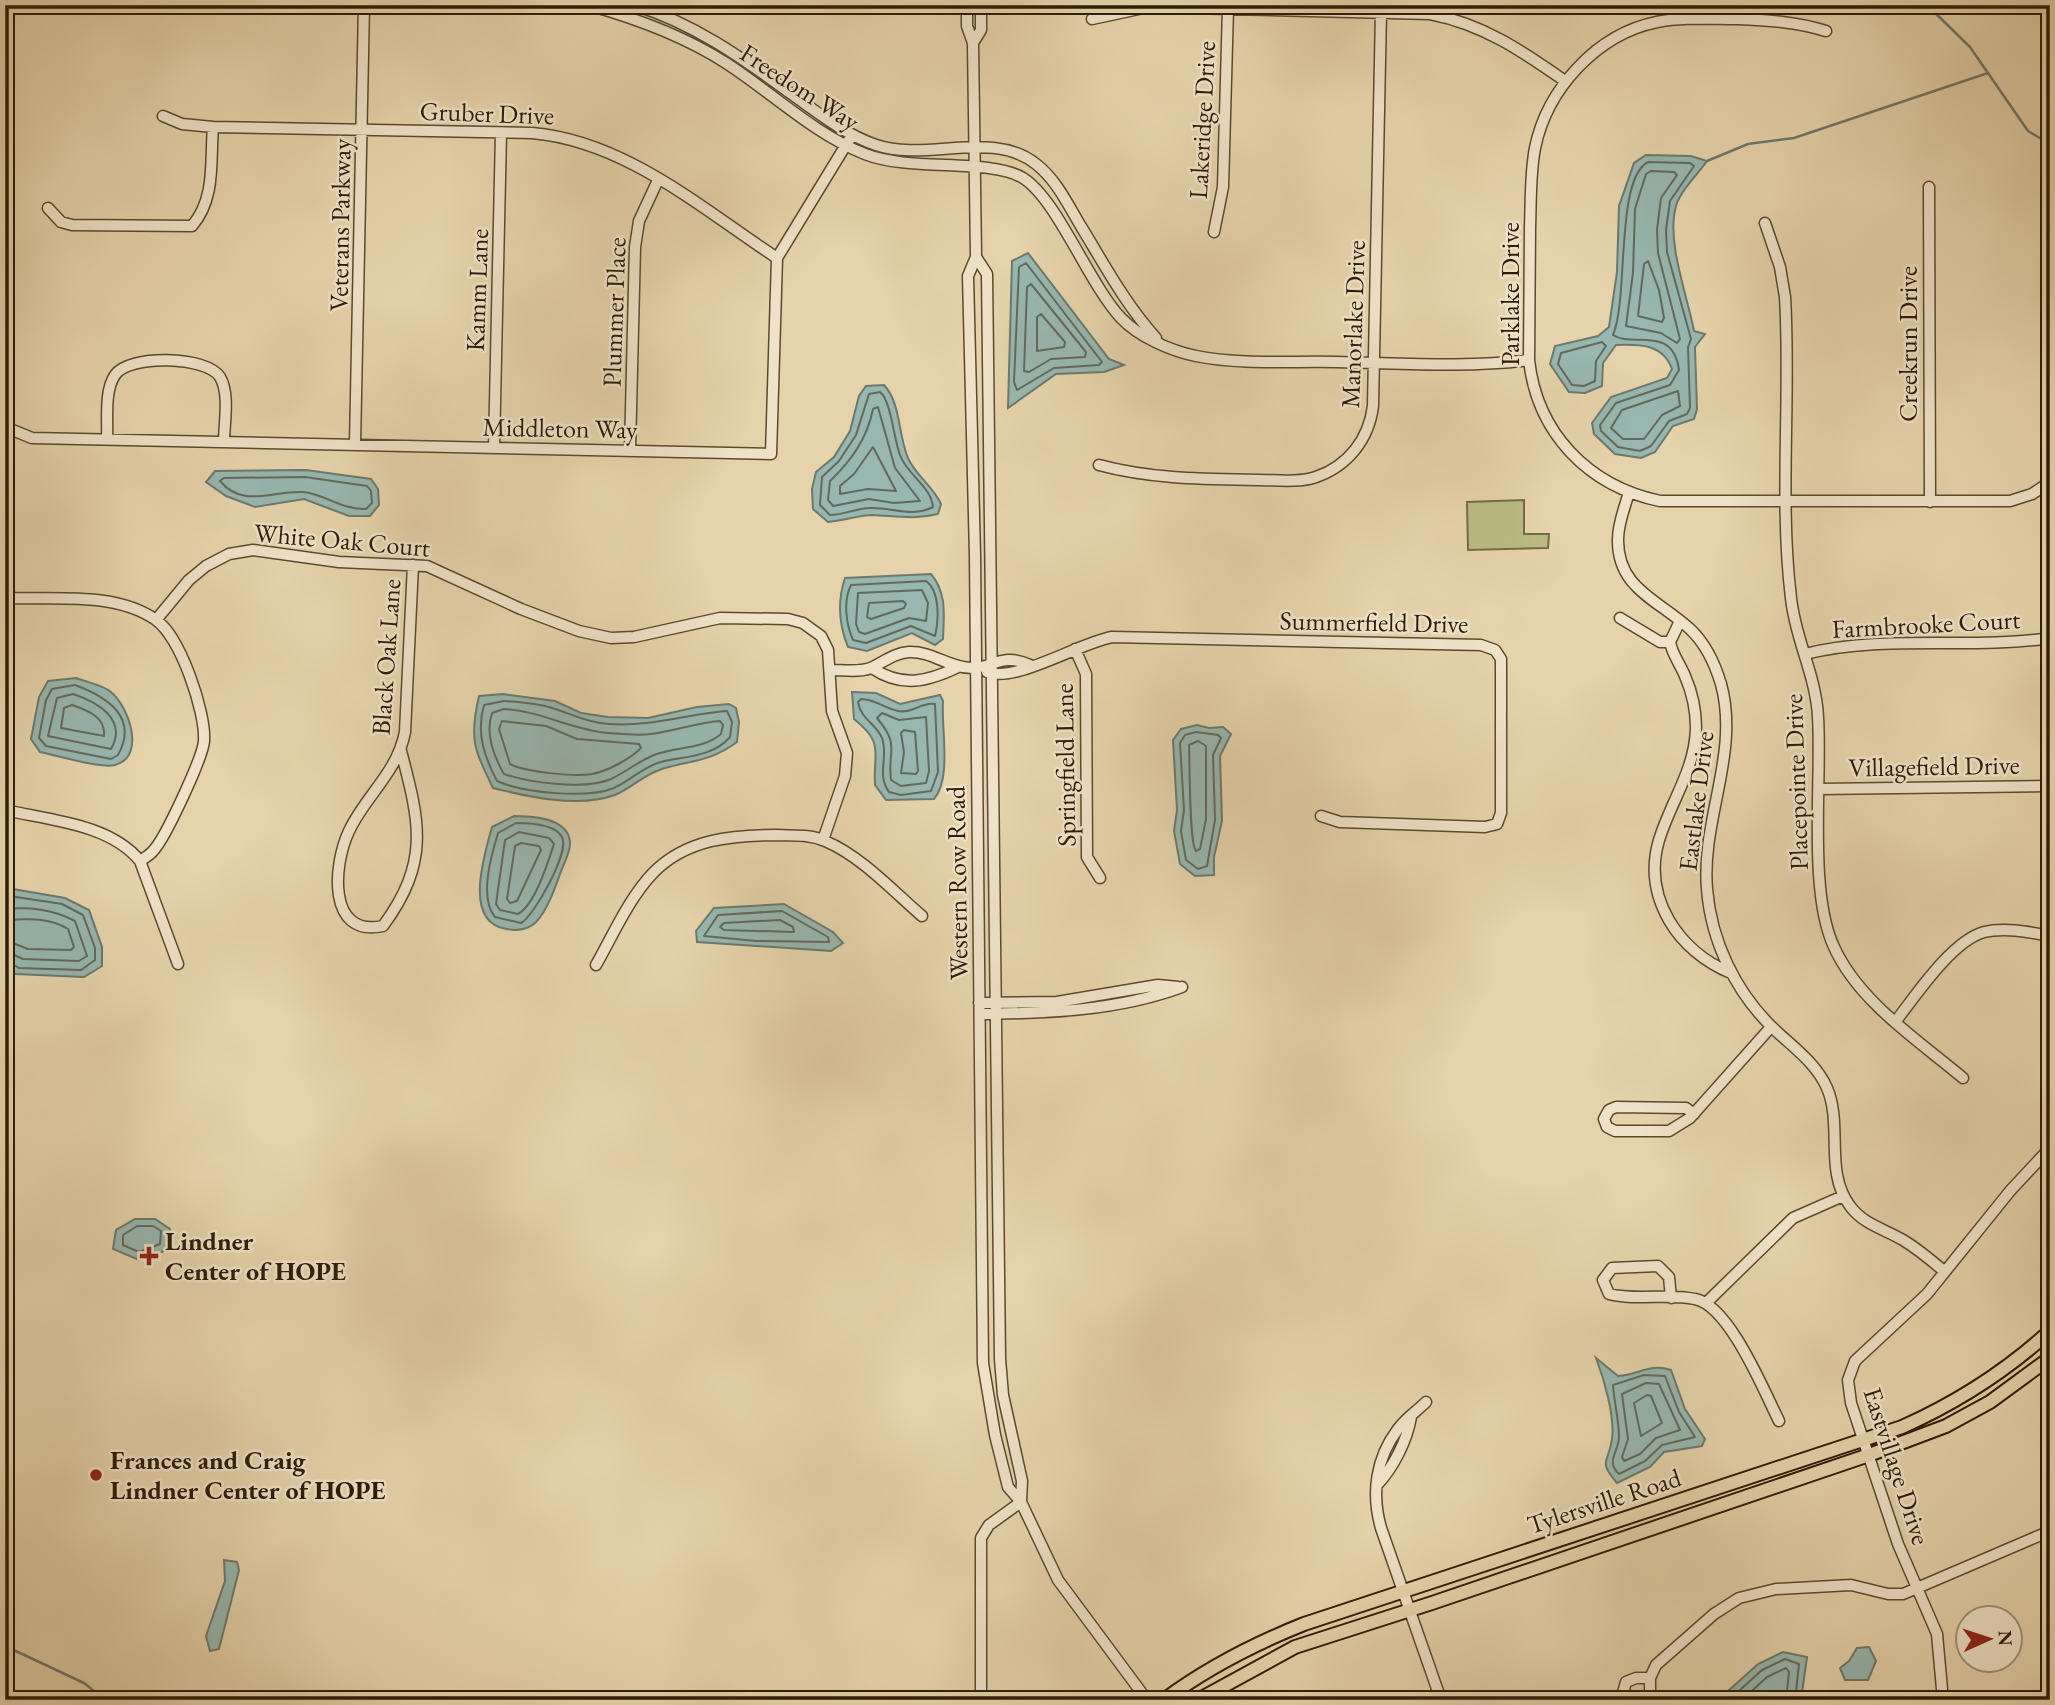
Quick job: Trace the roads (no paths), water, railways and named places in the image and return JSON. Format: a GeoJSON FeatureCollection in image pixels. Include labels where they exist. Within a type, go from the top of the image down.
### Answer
{"type":"FeatureCollection","features":[{"type":"Feature","properties":{"kind":"main road","name":"Tylersville Road"},"geometry":{"type":"LineString","coordinates":[[1164,1700],[1263,1640],[1864,1440],[1922,1418],[1968,1394],[2014,1362],[2050,1331]]}},
{"type":"Feature","properties":{"kind":"main road","name":"Tylersville Road"},"geometry":{"type":"LineString","coordinates":[[1198,1700],[1295,1647],[1411,1611],[1869,1455],[1968,1415],[2011,1388],[2050,1358]]}},
{"type":"Feature","properties":{"kind":"street","name":"Freedom Way"},"geometry":{"type":"LineString","coordinates":[[588,5],[617,9],[708,52],[847,145],[865,154],[896,163],[1010,172],[1035,188],[1118,315],[1138,332],[1183,353],[1221,359],[1483,363],[1529,360]]}},
{"type":"Feature","properties":{"kind":"street","name":"Freedom Way"},"geometry":{"type":"LineString","coordinates":[[634,5],[672,18],[731,51],[852,135],[891,148],[975,148],[1016,152],[1042,168],[1132,309],[1161,344]]}},
{"type":"Feature","properties":{"kind":"street","name":"Western Row Road"},"geometry":{"type":"LineString","coordinates":[[967,5],[967,26],[973,43],[975,148],[972,169],[976,257],[968,276],[976,668],[983,1363],[992,1423],[1008,1488],[1021,1502],[1054,1574],[1147,1700]]}},
{"type":"Feature","properties":{"kind":"street","name":"Western Row Road"},"geometry":{"type":"LineString","coordinates":[[973,43],[981,30],[981,5]]}},
{"type":"Feature","properties":{"kind":"street","name":"Veterans Parkway"},"geometry":{"type":"LineString","coordinates":[[355,445],[364,6]]}},
{"type":"Feature","properties":{"kind":"street"},"geometry":{"type":"LineString","coordinates":[[1092,19],[1133,8],[1430,14],[1480,28],[1565,81]]}},
{"type":"Feature","properties":{"kind":"street","name":"Lakeridge Drive"},"geometry":{"type":"LineString","coordinates":[[1214,232],[1223,187],[1228,8]]}},
{"type":"Feature","properties":{"kind":"street","name":"Manorlake Drive"},"geometry":{"type":"LineString","coordinates":[[1098,465],[1128,473],[1174,478],[1288,480],[1319,476],[1351,455],[1368,429],[1373,406],[1381,11]]}},
{"type":"Feature","properties":{"kind":"street","name":"Parklake Drive"},"geometry":{"type":"LineString","coordinates":[[1826,31],[1796,23],[1758,20],[1681,19],[1658,22],[1615,38],[1584,61],[1565,81],[1541,124],[1533,162],[1529,360],[1534,390],[1542,411],[1567,450],[1602,480],[1660,501],[2018,500],[2050,482]]}},
{"type":"Feature","properties":{"kind":"street","name":"Gruber Drive"},"geometry":{"type":"LineString","coordinates":[[163,116],[181,124],[213,127],[554,135],[614,152],[777,258]]}},
{"type":"Feature","properties":{"kind":"street"},"geometry":{"type":"LineString","coordinates":[[48,208],[61,222],[72,225],[192,226],[204,212],[209,200],[213,127]]}},
{"type":"Feature","properties":{"kind":"street","name":"Kamm Lane"},"geometry":{"type":"LineString","coordinates":[[494,448],[501,133]]}},
{"type":"Feature","properties":{"kind":"street"},"geometry":{"type":"LineString","coordinates":[[777,258],[852,135]]}},
{"type":"Feature","properties":{"kind":"street","name":"Plummer Place"},"geometry":{"type":"LineString","coordinates":[[631,451],[635,247],[639,221],[658,180]]}},
{"type":"Feature","properties":{"kind":"street","name":"Creekrun Drive"},"geometry":{"type":"LineString","coordinates":[[1928,187],[1930,502]]}},
{"type":"Feature","properties":{"kind":"street","name":"Placepointe Drive"},"geometry":{"type":"LineString","coordinates":[[1765,223],[1780,267],[1785,297],[1791,601],[1817,696],[1822,908],[1825,923],[1832,944],[1851,976],[1896,1021],[1963,1078]]}},
{"type":"Feature","properties":{"kind":"street","name":"Western Row Road"},"geometry":{"type":"LineString","coordinates":[[976,257],[987,274],[1000,1359],[1003,1395],[1022,1481],[1021,1502]]}},
{"type":"Feature","properties":{"kind":"street","name":"Middleton Way"},"geometry":{"type":"LineString","coordinates":[[10,429],[32,438],[771,454],[777,258]]}},
{"type":"Feature","properties":{"kind":"street"},"geometry":{"type":"LineString","coordinates":[[107,439],[109,396],[117,372],[125,365],[138,361],[190,362],[214,369],[222,380],[225,394],[224,442]]}},
{"type":"Feature","properties":{"kind":"street","name":"Eastlake Drive"},"geometry":{"type":"LineString","coordinates":[[1629,492],[1618,536],[1622,567],[1640,593],[1694,634],[1707,652],[1721,686],[1726,708],[1726,746],[1706,866],[1714,927],[1731,973],[1755,1009],[1810,1062],[1826,1087],[1834,1115],[1836,1169],[1843,1196]]}},
{"type":"Feature","properties":{"kind":"street","name":"White Oak Court"},"geometry":{"type":"LineString","coordinates":[[156,620],[189,579],[229,554],[253,550],[339,562],[413,565],[448,573],[521,609],[579,631],[611,638],[634,637],[720,618],[796,620],[810,626],[821,636],[828,650],[832,711],[844,739],[847,761],[823,840]]}},
{"type":"Feature","properties":{"kind":"street","name":"Black Oak Lane"},"geometry":{"type":"LineString","coordinates":[[401,751],[416,808],[418,850],[397,907],[383,926],[369,929],[353,925],[342,912],[338,870],[349,830],[401,751],[405,732],[413,565]]}},
{"type":"Feature","properties":{"kind":"street"},"geometry":{"type":"LineString","coordinates":[[5,598],[104,601],[120,604],[156,620],[175,640],[202,717],[204,742],[197,765],[154,850],[140,861]]}},
{"type":"Feature","properties":{"kind":"street"},"geometry":{"type":"LineString","coordinates":[[1620,618],[1660,642],[1670,642]]}},
{"type":"Feature","properties":{"kind":"street"},"geometry":{"type":"LineString","coordinates":[[1679,621],[1670,642],[1690,690],[1696,728],[1690,766],[1658,843],[1656,887],[1665,915],[1682,940],[1710,964],[1731,973]]}},
{"type":"Feature","properties":{"kind":"street","name":"Summerfield Drive"},"geometry":{"type":"LineString","coordinates":[[992,674],[1020,672],[1030,665],[1053,660],[1091,641],[1112,637],[1481,645],[1495,650],[1501,659],[1501,813],[1497,824],[1485,827],[1340,822],[1321,816]]}},
{"type":"Feature","properties":{"kind":"street","name":"Farmbrooke Court"},"geometry":{"type":"LineString","coordinates":[[1805,654],[1850,646],[2011,643],[2050,638]]}},
{"type":"Feature","properties":{"kind":"street","name":"Springfield Lane"},"geometry":{"type":"LineString","coordinates":[[1075,649],[1086,674],[1087,857],[1101,878]]}},
{"type":"Feature","properties":{"kind":"street"},"geometry":{"type":"LineString","coordinates":[[830,670],[872,668],[909,652],[992,674]]}},
{"type":"Feature","properties":{"kind":"street","name":"Summerfield Drive"},"geometry":{"type":"LineString","coordinates":[[991,661],[1019,660],[1030,665]]}},
{"type":"Feature","properties":{"kind":"street"},"geometry":{"type":"LineString","coordinates":[[976,668],[991,661]]}},
{"type":"Feature","properties":{"kind":"street"},"geometry":{"type":"LineString","coordinates":[[872,668],[890,678],[913,682],[958,667]]}},
{"type":"Feature","properties":{"kind":"street","name":"Villagefield Drive"},"geometry":{"type":"LineString","coordinates":[[1819,789],[2050,786]]}},
{"type":"Feature","properties":{"kind":"street"},"geometry":{"type":"LineString","coordinates":[[5,810],[92,830],[116,840],[140,861],[178,964]]}},
{"type":"Feature","properties":{"kind":"street"},"geometry":{"type":"LineString","coordinates":[[596,965],[643,885],[677,855],[719,837],[795,835],[823,840],[856,861],[922,916]]}},
{"type":"Feature","properties":{"kind":"street"},"geometry":{"type":"LineString","coordinates":[[1896,1021],[1956,950],[1974,936],[2003,930],[2050,936]]}},
{"type":"Feature","properties":{"kind":"street"},"geometry":{"type":"LineString","coordinates":[[979,1009],[1063,1013],[1158,996],[1182,988],[1158,985],[996,1009]]}},
{"type":"Feature","properties":{"kind":"street"},"geometry":{"type":"LineString","coordinates":[[1694,1114],[1686,1108],[1616,1107],[1609,1110],[1604,1119],[1607,1127],[1615,1131],[1677,1129],[1694,1114],[1771,1027]]}},
{"type":"Feature","properties":{"kind":"street","name":"Eastvillage Drive"},"geometry":{"type":"LineString","coordinates":[[1943,1700],[1937,1634],[1898,1544],[1848,1391],[1851,1369],[1862,1352],[1927,1294],[2010,1191],[2050,1148]]}},
{"type":"Feature","properties":{"kind":"street"},"geometry":{"type":"LineString","coordinates":[[1706,1303],[1793,1218],[1843,1196],[1866,1221],[1900,1238],[1945,1272]]}},
{"type":"Feature","properties":{"kind":"street"},"geometry":{"type":"LineString","coordinates":[[1671,1298],[1669,1277],[1664,1269],[1657,1266],[1612,1268],[1604,1280],[1609,1294],[1616,1296],[1671,1298],[1706,1303],[1723,1320],[1779,1421]]}},
{"type":"Feature","properties":{"kind":"street"},"geometry":{"type":"LineString","coordinates":[[1426,1402],[1398,1427],[1377,1466],[1377,1514],[1441,1700]]}},
{"type":"Feature","properties":{"kind":"street"},"geometry":{"type":"LineString","coordinates":[[981,1700],[981,1538],[989,1525],[1021,1502]]}},
{"type":"Feature","properties":{"kind":"street"},"geometry":{"type":"LineString","coordinates":[[1650,1700],[1650,1678],[1661,1659],[1732,1601],[1753,1593],[1851,1585],[1896,1595],[1919,1589],[2050,1531]]}},
{"type":"Feature","properties":{"kind":"street"},"geometry":{"type":"LineString","coordinates":[[1620,1700],[1626,1682],[1636,1678],[1650,1678]]}},
{"type":"Feature","properties":{"kind":"water"},"geometry":{"type":"Polygon","coordinates":[[[1646,155],[1691,156],[1707,161],[1681,194],[1674,220],[1675,251],[1694,331],[1705,334],[1695,347],[1697,409],[1694,419],[1673,426],[1655,452],[1641,458],[1615,454],[1594,434],[1592,423],[1611,397],[1667,378],[1672,369],[1663,355],[1650,347],[1616,345],[1603,363],[1602,386],[1585,393],[1569,392],[1550,364],[1555,346],[1598,336],[1609,327],[1617,272],[1619,206],[1634,163],[1646,155]]]}},
{"type":"Feature","properties":{"kind":"water"},"geometry":{"type":"Polygon","coordinates":[[[1028,253],[1109,359],[1124,365],[1104,372],[1056,374],[1008,408],[1012,261],[1028,253]]]}},
{"type":"Feature","properties":{"kind":"water"},"geometry":{"type":"Polygon","coordinates":[[[884,385],[894,401],[908,458],[941,504],[938,514],[913,517],[868,515],[828,522],[813,509],[812,489],[816,472],[834,457],[850,431],[859,396],[866,386],[884,385]]]}},
{"type":"Feature","properties":{"kind":"water"},"geometry":{"type":"Polygon","coordinates":[[[306,470],[371,479],[378,489],[379,505],[370,516],[349,516],[304,499],[255,507],[226,496],[206,482],[215,471],[306,470]]]}},
{"type":"Feature","properties":{"kind":"water"},"geometry":{"type":"Polygon","coordinates":[[[931,574],[942,597],[943,639],[935,645],[912,633],[867,651],[848,647],[840,613],[845,578],[931,574]]]}},
{"type":"Feature","properties":{"kind":"water"},"geometry":{"type":"Polygon","coordinates":[[[76,678],[108,690],[123,708],[131,730],[132,742],[125,760],[108,766],[89,763],[40,752],[31,739],[39,697],[48,681],[76,678]]]}},
{"type":"Feature","properties":{"kind":"water"},"geometry":{"type":"Polygon","coordinates":[[[852,692],[876,693],[900,704],[940,695],[943,701],[944,766],[943,779],[934,799],[886,800],[875,785],[874,742],[854,719],[852,692]]]}},
{"type":"Feature","properties":{"kind":"water"},"geometry":{"type":"Polygon","coordinates":[[[503,694],[555,701],[581,713],[608,717],[648,718],[697,707],[729,704],[736,708],[739,722],[737,742],[709,757],[656,771],[621,792],[601,799],[570,801],[522,795],[493,788],[475,744],[474,723],[479,696],[503,694]]]}},
{"type":"Feature","properties":{"kind":"water"},"geometry":{"type":"Polygon","coordinates":[[[1197,725],[1223,727],[1231,734],[1220,756],[1222,821],[1214,857],[1214,875],[1195,876],[1180,864],[1174,831],[1177,810],[1173,740],[1181,729],[1197,725]]]}},
{"type":"Feature","properties":{"kind":"water"},"geometry":{"type":"Polygon","coordinates":[[[514,816],[540,818],[557,824],[568,835],[570,844],[544,912],[529,927],[514,930],[493,924],[485,914],[480,886],[492,827],[514,816]]]}},
{"type":"Feature","properties":{"kind":"water"},"geometry":{"type":"Polygon","coordinates":[[[13,889],[65,898],[89,910],[102,947],[102,966],[84,977],[15,974],[5,964],[5,896],[13,889]]]}},
{"type":"Feature","properties":{"kind":"water"},"geometry":{"type":"Polygon","coordinates":[[[784,904],[833,932],[843,943],[831,951],[697,942],[696,931],[714,908],[784,904]]]}},
{"type":"Feature","properties":{"kind":"water"},"geometry":{"type":"Polygon","coordinates":[[[135,1219],[155,1219],[170,1229],[167,1250],[139,1260],[113,1249],[116,1230],[135,1219]]]}},
{"type":"Feature","properties":{"kind":"water"},"geometry":{"type":"Polygon","coordinates":[[[1596,1358],[1618,1376],[1657,1368],[1671,1370],[1685,1409],[1705,1439],[1702,1446],[1664,1452],[1650,1467],[1617,1483],[1606,1465],[1613,1430],[1596,1358]]]}},
{"type":"Feature","properties":{"kind":"water"},"geometry":{"type":"Polygon","coordinates":[[[224,1560],[237,1562],[239,1570],[219,1649],[210,1651],[206,1636],[225,1581],[224,1560]]]}},
{"type":"Feature","properties":{"kind":"water"},"geometry":{"type":"Polygon","coordinates":[[[1869,1647],[1876,1661],[1868,1680],[1845,1680],[1840,1668],[1849,1661],[1857,1648],[1869,1647]]]}},
{"type":"Feature","properties":{"kind":"water"},"geometry":{"type":"Polygon","coordinates":[[[1783,1652],[1807,1657],[1801,1700],[1718,1700],[1758,1664],[1783,1652]]]}},
{"type":"Feature","properties":{"kind":"waterway"},"geometry":{"type":"LineString","coordinates":[[1927,5],[1970,47],[2028,131],[2050,144]]}},
{"type":"Feature","properties":{"kind":"waterway"},"geometry":{"type":"LineString","coordinates":[[1707,161],[1748,144],[1794,138],[1988,73]]}},
{"type":"Feature","properties":{"kind":"waterway"},"geometry":{"type":"LineString","coordinates":[[5,1646],[84,1683],[105,1700]]}},
{"type":"Feature","properties":{"kind":"place","name":"Lindner Center of HOPE"},"geometry":{"type":"Point","coordinates":[149,1256]}},
{"type":"Feature","properties":{"kind":"place","name":"Frances and Craig Lindner Center of HOPE"},"geometry":{"type":"Point","coordinates":[96,1475]}}]}
